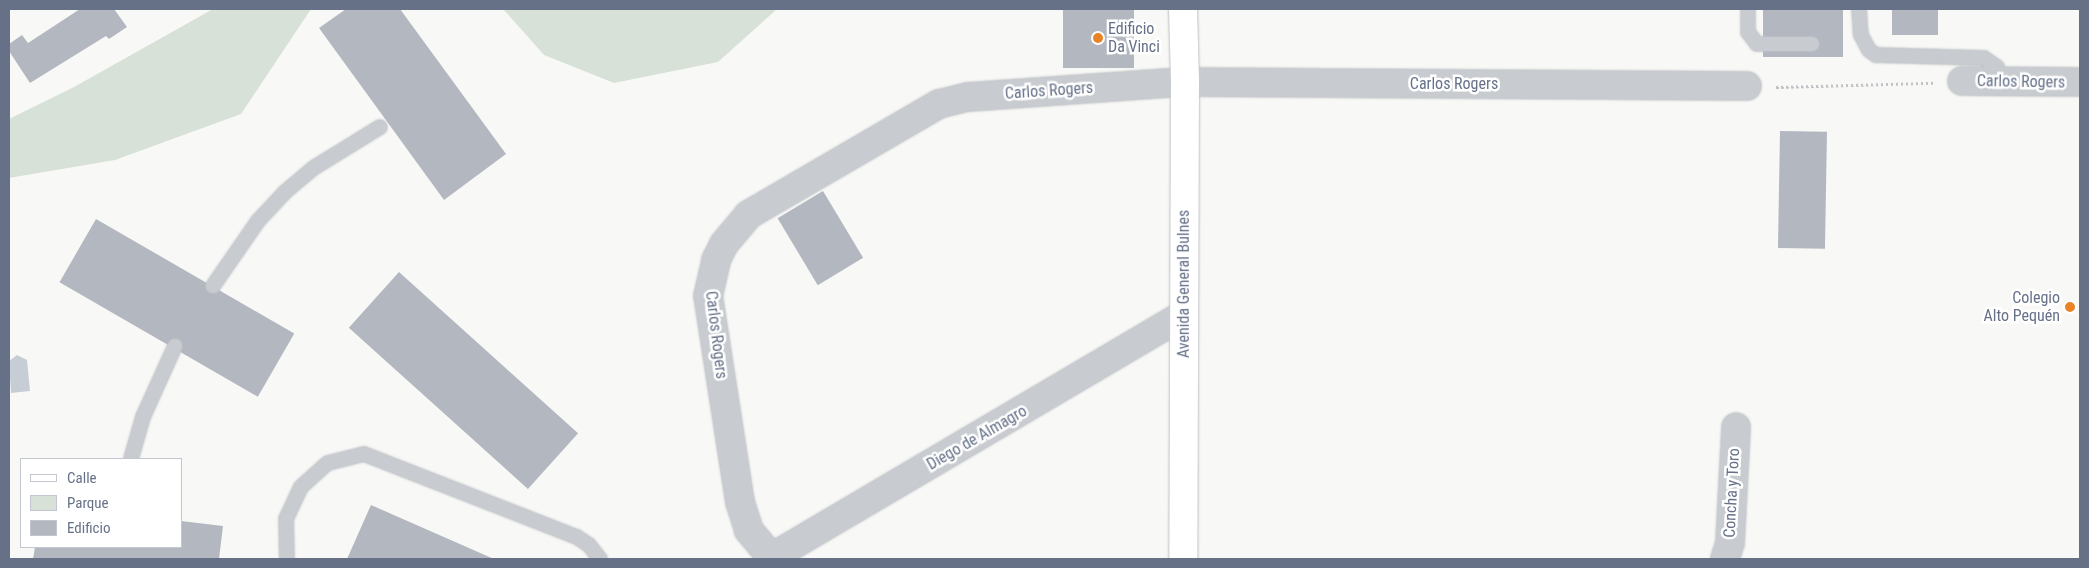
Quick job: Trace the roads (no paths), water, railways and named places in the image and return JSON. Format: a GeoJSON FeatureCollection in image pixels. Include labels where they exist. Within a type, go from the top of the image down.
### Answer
{"type":"FeatureCollection","features":[{"type":"Feature","properties":{"kind":"street","name":"Avenida General Bulnes"},"geometry":{"type":"LineString","coordinates":[[1183,9],[1186,82],[1183,559]]}},
{"type":"Feature","properties":{"kind":"street","name":"Carlos Rogers"},"geometry":{"type":"LineString","coordinates":[[1962,81],[2080,82]]}},
{"type":"Feature","properties":{"kind":"street","name":"Carlos Rogers"},"geometry":{"type":"LineString","coordinates":[[771,559],[749,530],[742,509],[708,296],[716,260],[735,228],[764,204],[939,104],[968,97],[1186,82],[1747,86]]}},
{"type":"Feature","properties":{"kind":"street","name":"Diego de Almagro"},"geometry":{"type":"LineString","coordinates":[[771,559],[1184,315]]}},
{"type":"Feature","properties":{"kind":"street","name":"Concha y Toro"},"geometry":{"type":"LineString","coordinates":[[1725,559],[1730,543],[1736,427]]}},
{"type":"Feature","properties":{"kind":"lane"},"geometry":{"type":"LineString","coordinates":[[1748,9],[1748,32],[1757,44],[1812,44]]}},
{"type":"Feature","properties":{"kind":"lane"},"geometry":{"type":"LineString","coordinates":[[1860,9],[1864,43],[1876,54],[1984,58],[1997,67],[1998,82]]}},
{"type":"Feature","properties":{"kind":"lane"},"geometry":{"type":"LineString","coordinates":[[213,286],[258,221],[285,192],[331,156],[380,127]]}},
{"type":"Feature","properties":{"kind":"lane"},"geometry":{"type":"LineString","coordinates":[[130,458],[143,417],[175,346]]}},
{"type":"Feature","properties":{"kind":"lane"},"geometry":{"type":"LineString","coordinates":[[287,559],[286,519],[300,487],[328,463],[364,454],[576,537],[589,545],[600,559]]}},
{"type":"Feature","properties":{"kind":"place","name":"Edificio Da Vinci"},"geometry":{"type":"Point","coordinates":[1098,38]}},
{"type":"Feature","properties":{"kind":"place","name":"Colegio Alto Pequén"},"geometry":{"type":"Point","coordinates":[2070,307]}}]}
